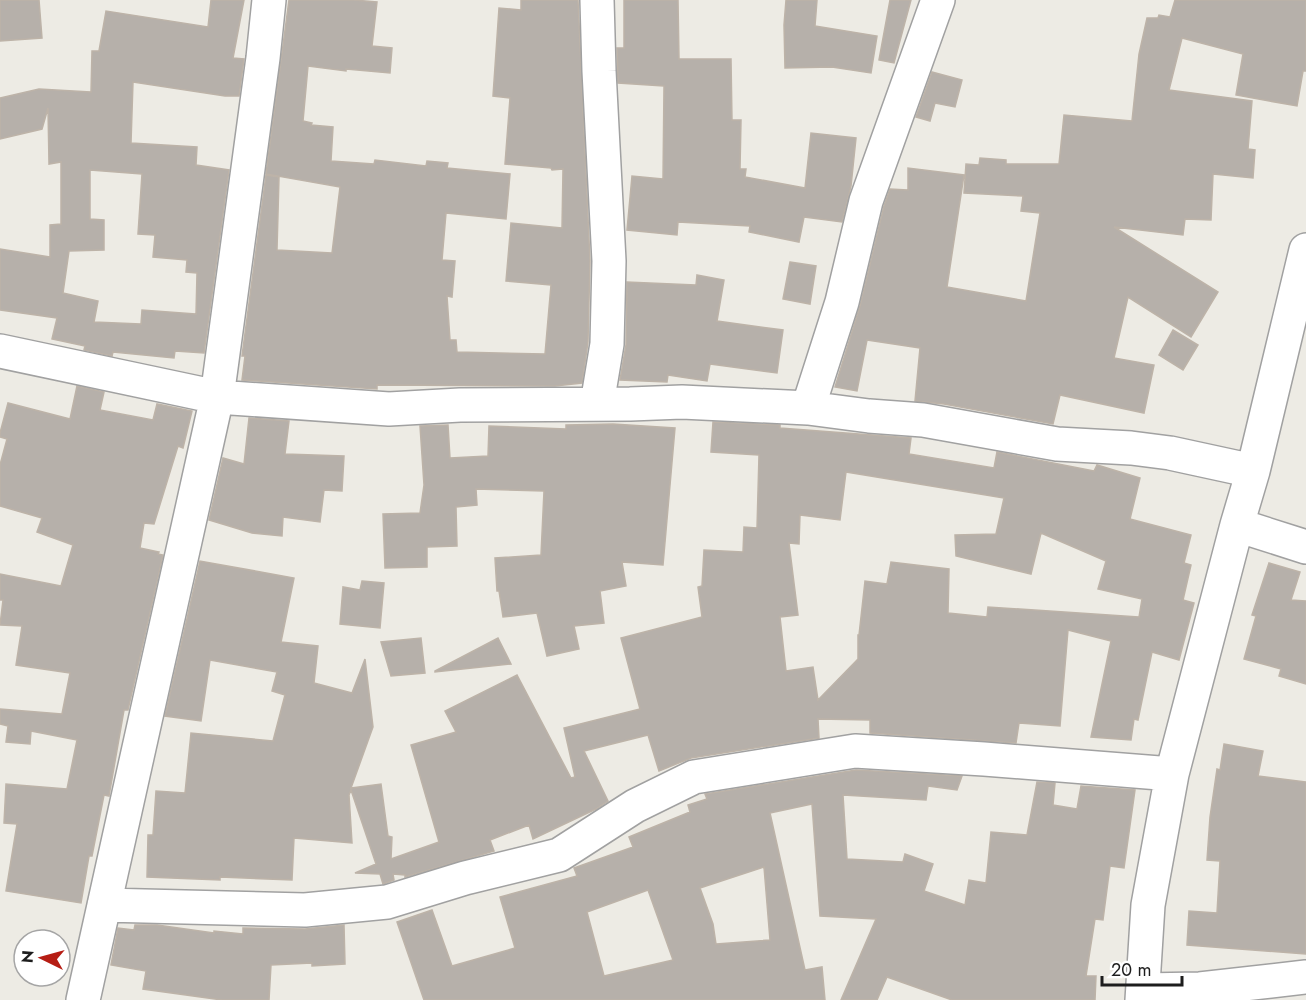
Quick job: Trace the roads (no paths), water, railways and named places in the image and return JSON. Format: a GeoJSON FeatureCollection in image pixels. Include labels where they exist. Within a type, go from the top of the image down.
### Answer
{"type":"FeatureCollection","features":[{"type":"Feature","properties":{"kind":"street"},"geometry":{"type":"LineString","coordinates":[[84,1000],[217,397],[269,0]]}},
{"type":"Feature","properties":{"kind":"street"},"geometry":{"type":"LineString","coordinates":[[597,0],[609,261],[607,344],[597,404]]}},
{"type":"Feature","properties":{"kind":"street"},"geometry":{"type":"LineString","coordinates":[[808,408],[842,302],[866,201],[938,0]]}},
{"type":"Feature","properties":{"kind":"street"},"geometry":{"type":"LineString","coordinates":[[1306,250],[1253,471],[1172,774],[1148,904],[1142,995],[1306,977]]}},
{"type":"Feature","properties":{"kind":"street"},"geometry":{"type":"LineString","coordinates":[[0,351],[217,397],[388,409],[460,405],[682,402],[808,408],[923,420],[1057,444],[1131,448],[1170,453],[1253,471]]}},
{"type":"Feature","properties":{"kind":"street"},"geometry":{"type":"LineString","coordinates":[[1237,525],[1306,547]]}},
{"type":"Feature","properties":{"kind":"street"},"geometry":{"type":"LineString","coordinates":[[104,905],[305,910],[387,902],[465,878],[559,855],[635,806],[694,777],[855,751],[1172,774]]}}]}
